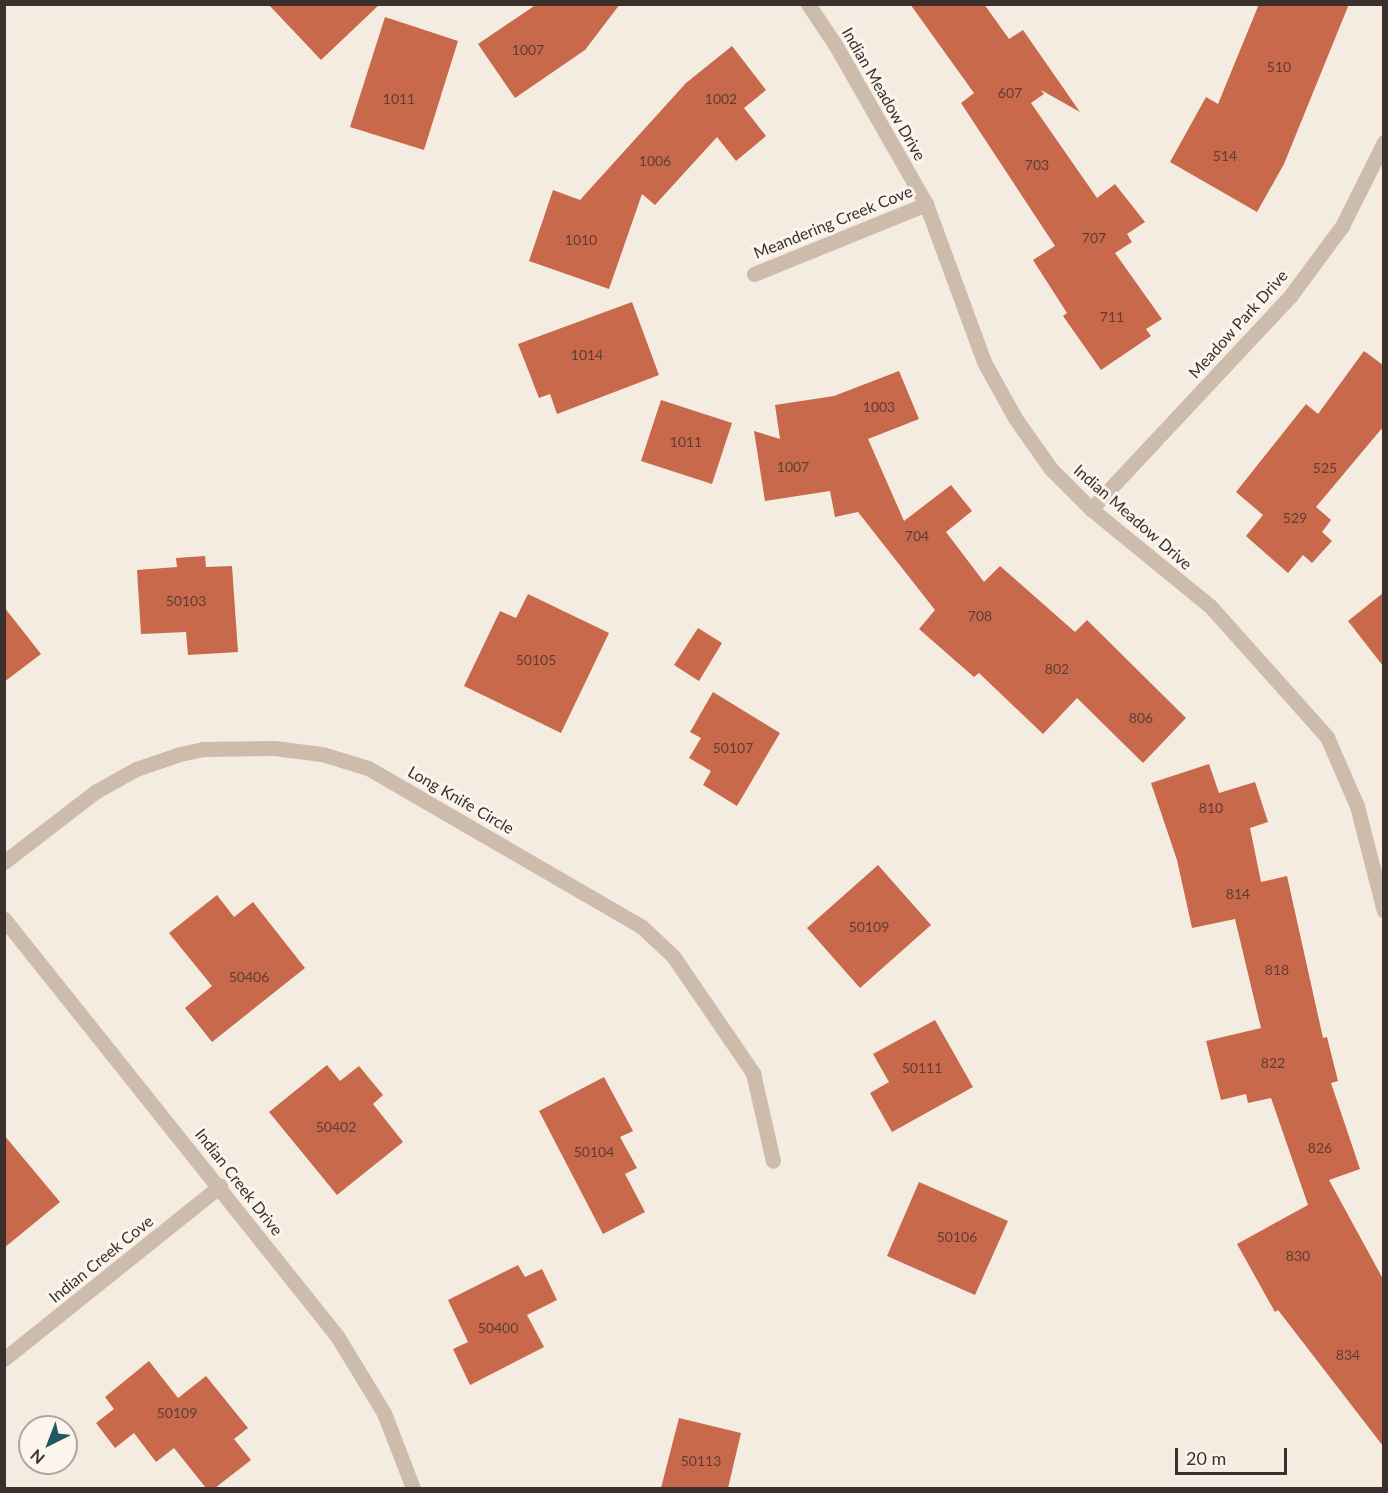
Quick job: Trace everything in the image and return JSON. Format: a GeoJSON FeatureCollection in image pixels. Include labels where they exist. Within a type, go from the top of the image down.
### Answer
{"type":"FeatureCollection","features":[{"type":"Feature","properties":{"kind":"street","name":"Indian Meadow Drive"},"geometry":{"type":"LineString","coordinates":[[808,4],[926,204],[990,371],[1015,418],[1051,469],[1091,509],[1210,606],[1327,737],[1357,806],[1383,911]]}},
{"type":"Feature","properties":{"kind":"street","name":"Meadow Park Drive"},"geometry":{"type":"LineString","coordinates":[[1091,509],[1291,295],[1342,226],[1383,142]]}},
{"type":"Feature","properties":{"kind":"street","name":"Meandering Creek Cove"},"geometry":{"type":"LineString","coordinates":[[754,274],[926,204]]}},
{"type":"Feature","properties":{"kind":"street","name":"Long Knife Circle"},"geometry":{"type":"LineString","coordinates":[[4,862],[95,792],[136,769],[180,754],[203,749],[274,748],[322,754],[368,768],[641,926],[673,956],[753,1073],[773,1161]]}},
{"type":"Feature","properties":{"kind":"street","name":"Indian Creek Drive"},"geometry":{"type":"LineString","coordinates":[[4,919],[220,1186],[337,1336],[384,1413],[413,1488]]}},
{"type":"Feature","properties":{"kind":"street","name":"Indian Creek Cove"},"geometry":{"type":"LineString","coordinates":[[4,1359],[220,1186]]}},
{"type":"Feature","properties":{"kind":"building"},"geometry":{"type":"Polygon","coordinates":[[[268,4],[380,4],[321,60],[268,4]]]}},
{"type":"Feature","properties":{"kind":"building"},"geometry":{"type":"Polygon","coordinates":[[[537,4],[620,4],[585,50],[515,98],[478,44],[537,4]]]}},
{"type":"Feature","properties":{"kind":"building"},"geometry":{"type":"Polygon","coordinates":[[[910,4],[984,4],[1009,39],[1023,30],[1080,112],[1041,90],[1044,94],[1031,103],[1097,198],[1115,184],[1145,222],[1127,234],[1132,242],[1115,253],[1162,319],[1146,329],[1151,336],[1101,370],[1063,316],[1067,313],[1033,260],[1055,246],[961,103],[974,93],[910,4]]]}},
{"type":"Feature","properties":{"kind":"building"},"geometry":{"type":"Polygon","coordinates":[[[1259,4],[1349,4],[1284,164],[1257,212],[1170,162],[1206,97],[1218,104],[1259,4]]]}},
{"type":"Feature","properties":{"kind":"building"},"geometry":{"type":"Polygon","coordinates":[[[385,17],[458,41],[424,150],[350,127],[385,17]]]}},
{"type":"Feature","properties":{"kind":"building"},"geometry":{"type":"Polygon","coordinates":[[[732,46],[766,90],[744,108],[766,136],[736,161],[717,137],[655,205],[642,194],[609,289],[529,261],[553,190],[580,200],[686,83],[732,46]]]}},
{"type":"Feature","properties":{"kind":"building"},"geometry":{"type":"Polygon","coordinates":[[[632,302],[659,375],[557,414],[550,394],[539,398],[518,344],[632,302]]]}},
{"type":"Feature","properties":{"kind":"building"},"geometry":{"type":"Polygon","coordinates":[[[1364,351],[1383,365],[1383,427],[1316,507],[1331,520],[1322,532],[1332,541],[1312,563],[1303,555],[1288,573],[1246,536],[1263,515],[1236,492],[1306,404],[1318,414],[1364,351]]]}},
{"type":"Feature","properties":{"kind":"building"},"geometry":{"type":"Polygon","coordinates":[[[899,371],[919,419],[868,439],[904,521],[951,485],[972,511],[946,532],[984,582],[1000,566],[1075,632],[1087,620],[1186,718],[1143,763],[1077,698],[1043,734],[979,673],[974,677],[919,629],[935,610],[858,512],[835,517],[830,491],[765,501],[754,431],[780,439],[775,405],[834,396],[899,371]]]}},
{"type":"Feature","properties":{"kind":"building"},"geometry":{"type":"Polygon","coordinates":[[[661,400],[732,423],[712,484],[641,461],[661,400]]]}},
{"type":"Feature","properties":{"kind":"building"},"geometry":{"type":"Polygon","coordinates":[[[205,556],[206,567],[232,566],[238,652],[188,655],[186,632],[141,634],[137,570],[177,567],[176,558],[205,556]]]}},
{"type":"Feature","properties":{"kind":"building"},"geometry":{"type":"Polygon","coordinates":[[[1383,593],[1383,666],[1348,621],[1383,593]]]}},
{"type":"Feature","properties":{"kind":"building"},"geometry":{"type":"Polygon","coordinates":[[[528,594],[609,633],[561,733],[464,686],[500,611],[516,618],[528,594]]]}},
{"type":"Feature","properties":{"kind":"building"},"geometry":{"type":"Polygon","coordinates":[[[4,607],[41,654],[4,682],[4,607]]]}},
{"type":"Feature","properties":{"kind":"building"},"geometry":{"type":"Polygon","coordinates":[[[698,628],[722,643],[699,681],[674,665],[698,628]]]}},
{"type":"Feature","properties":{"kind":"building"},"geometry":{"type":"Polygon","coordinates":[[[713,692],[780,733],[737,806],[703,785],[711,771],[689,758],[701,738],[690,732],[713,692]]]}},
{"type":"Feature","properties":{"kind":"building"},"geometry":{"type":"Polygon","coordinates":[[[1209,764],[1219,793],[1255,782],[1268,822],[1250,828],[1261,882],[1287,876],[1323,1038],[1327,1037],[1338,1081],[1331,1083],[1360,1169],[1329,1180],[1383,1279],[1383,1446],[1278,1310],[1275,1312],[1237,1244],[1308,1205],[1271,1098],[1248,1103],[1246,1094],[1221,1100],[1206,1041],[1261,1028],[1235,919],[1192,928],[1177,860],[1151,783],[1209,764]]]}},
{"type":"Feature","properties":{"kind":"building"},"geometry":{"type":"Polygon","coordinates":[[[878,865],[931,925],[860,988],[807,928],[878,865]]]}},
{"type":"Feature","properties":{"kind":"building"},"geometry":{"type":"Polygon","coordinates":[[[217,895],[234,917],[253,902],[305,968],[212,1042],[185,1008],[212,986],[169,933],[217,895]]]}},
{"type":"Feature","properties":{"kind":"building"},"geometry":{"type":"Polygon","coordinates":[[[935,1020],[973,1087],[892,1132],[870,1093],[889,1082],[873,1054],[935,1020]]]}},
{"type":"Feature","properties":{"kind":"building"},"geometry":{"type":"Polygon","coordinates":[[[327,1065],[340,1081],[359,1066],[383,1095],[373,1104],[403,1142],[337,1195],[269,1112],[327,1065]]]}},
{"type":"Feature","properties":{"kind":"building"},"geometry":{"type":"Polygon","coordinates":[[[604,1077],[633,1131],[620,1137],[637,1168],[625,1174],[645,1212],[603,1234],[539,1111],[604,1077]]]}},
{"type":"Feature","properties":{"kind":"building"},"geometry":{"type":"Polygon","coordinates":[[[4,1135],[60,1202],[4,1248],[4,1135]]]}},
{"type":"Feature","properties":{"kind":"building"},"geometry":{"type":"Polygon","coordinates":[[[919,1182],[1008,1221],[975,1295],[887,1256],[919,1182]]]}},
{"type":"Feature","properties":{"kind":"building"},"geometry":{"type":"Polygon","coordinates":[[[518,1265],[525,1277],[542,1269],[557,1300],[527,1315],[544,1347],[470,1385],[453,1349],[468,1342],[448,1300],[518,1265]]]}},
{"type":"Feature","properties":{"kind":"building"},"geometry":{"type":"Polygon","coordinates":[[[149,1361],[178,1398],[206,1376],[248,1428],[234,1439],[251,1460],[215,1488],[206,1488],[174,1448],[156,1462],[134,1433],[115,1448],[96,1423],[114,1409],[105,1397],[149,1361]]]}},
{"type":"Feature","properties":{"kind":"building"},"geometry":{"type":"Polygon","coordinates":[[[679,1418],[741,1433],[728,1488],[661,1488],[679,1418]]]}}]}
